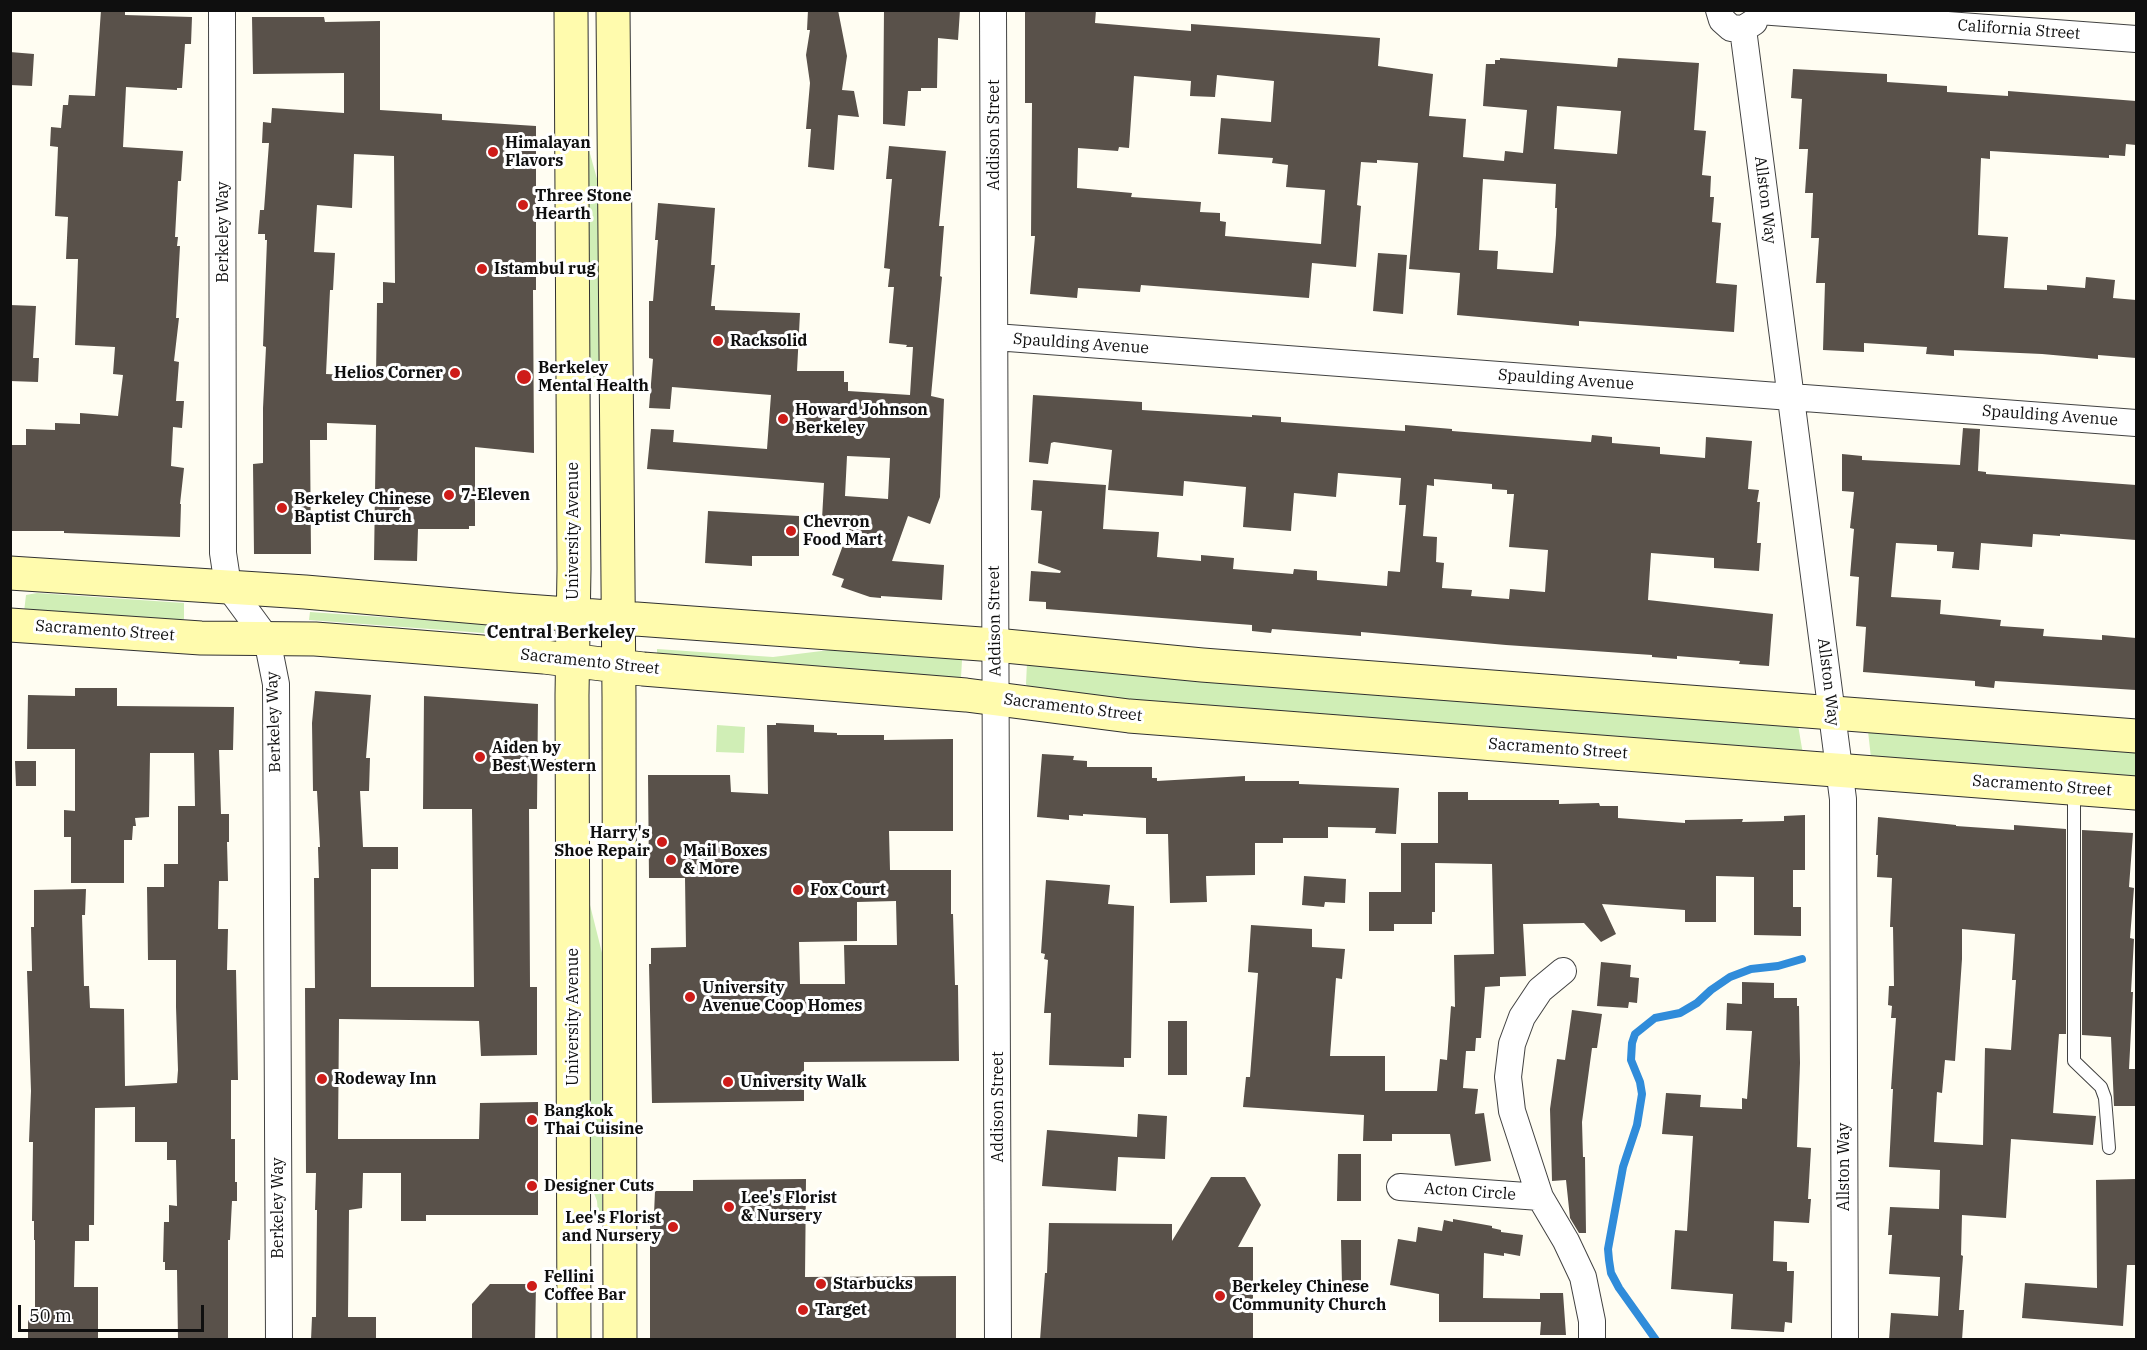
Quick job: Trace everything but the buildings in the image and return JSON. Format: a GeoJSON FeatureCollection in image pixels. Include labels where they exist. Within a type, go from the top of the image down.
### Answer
{"type":"FeatureCollection","features":[{"type":"Feature","properties":{"kind":"street","name":"Berkeley Way"},"geometry":{"type":"LineString","coordinates":[[222,10],[223,542],[228,586],[267,639],[276,684],[279,1340]]}},
{"type":"Feature","properties":{"kind":"street","name":"University Avenue"},"geometry":{"type":"LineString","coordinates":[[571,10],[574,1340]]}},
{"type":"Feature","properties":{"kind":"street"},"geometry":{"type":"LineString","coordinates":[[613,10],[621,1340]]}},
{"type":"Feature","properties":{"kind":"street","name":"Addison Street"},"geometry":{"type":"LineString","coordinates":[[993,10],[998,1340]]}},
{"type":"Feature","properties":{"kind":"street"},"geometry":{"type":"LineString","coordinates":[[1719,10],[1725,25],[1736,30],[1753,17]]}},
{"type":"Feature","properties":{"kind":"street","name":"California Street"},"geometry":{"type":"LineString","coordinates":[[1753,17],[2136,39]]}},
{"type":"Feature","properties":{"kind":"street","name":"Allston Way"},"geometry":{"type":"LineString","coordinates":[[1753,17],[1790,397],[1840,770],[1843,810],[1845,1340]]}},
{"type":"Feature","properties":{"kind":"street","name":"Spaulding Avenue"},"geometry":{"type":"LineString","coordinates":[[995,337],[2136,423]]}},
{"type":"Feature","properties":{"kind":"street"},"geometry":{"type":"LineString","coordinates":[[10,573],[228,586],[995,645],[1202,665],[2136,736]]}},
{"type":"Feature","properties":{"kind":"street","name":"Sacramento Street"},"geometry":{"type":"LineString","coordinates":[[10,625],[201,638],[315,639],[395,645],[997,699],[1129,716],[2136,793]]}},
{"type":"Feature","properties":{"kind":"street"},"geometry":{"type":"LineString","coordinates":[[1563,971],[1540,990],[1522,1017],[1512,1044],[1508,1077],[1512,1112],[1540,1197],[1566,1241],[1583,1277],[1592,1321],[1592,1340]]}},
{"type":"Feature","properties":{"kind":"street","name":"Acton Circle"},"geometry":{"type":"LineString","coordinates":[[1400,1187],[1540,1197]]}},
{"type":"Feature","properties":{"kind":"lane"},"geometry":{"type":"LineString","coordinates":[[2074,789],[2074,1061],[2101,1087],[2105,1098],[2109,1148]]}},
{"type":"Feature","properties":{"kind":"green space"},"geometry":{"type":"Polygon","coordinates":[[[587,143],[599,186],[601,389],[595,389],[586,357],[587,143]]]}},
{"type":"Feature","properties":{"kind":"green space"},"geometry":{"type":"Polygon","coordinates":[[[37,593],[184,603],[184,619],[175,621],[24,612],[26,595],[37,593]]]}},
{"type":"Feature","properties":{"kind":"green space"},"geometry":{"type":"Polygon","coordinates":[[[310,612],[524,627],[524,636],[309,620],[310,612]]]}},
{"type":"Feature","properties":{"kind":"green space"},"geometry":{"type":"Polygon","coordinates":[[[846,648],[960,658],[962,660],[961,678],[957,680],[657,659],[657,649],[773,657],[846,648]]]}},
{"type":"Feature","properties":{"kind":"green space"},"geometry":{"type":"Polygon","coordinates":[[[1027,663],[1798,725],[1803,754],[1057,694],[1027,686],[1027,663]]]}},
{"type":"Feature","properties":{"kind":"green space"},"geometry":{"type":"Polygon","coordinates":[[[717,725],[745,727],[744,753],[716,752],[717,725]]]}},
{"type":"Feature","properties":{"kind":"green space"},"geometry":{"type":"Polygon","coordinates":[[[1868,731],[2136,750],[2136,783],[1871,758],[1868,731]]]}},
{"type":"Feature","properties":{"kind":"green space"},"geometry":{"type":"Polygon","coordinates":[[[585,905],[590,905],[602,953],[602,1213],[598,1213],[597,1201],[588,1178],[585,905]]]}},
{"type":"Feature","properties":{"kind":"waterway"},"geometry":{"type":"LineString","coordinates":[[1656,1340],[1611,1273],[1608,1249],[1623,1167],[1637,1125],[1642,1094],[1631,1060],[1635,1034],[1655,1018],[1680,1013],[1697,1003],[1730,977],[1751,969],[1778,966],[1802,959]]}},
{"type":"Feature","properties":{"kind":"place","name":"Himalayan Flavors"},"geometry":{"type":"Point","coordinates":[493,152]}},
{"type":"Feature","properties":{"kind":"place","name":"Three Stone Hearth"},"geometry":{"type":"Point","coordinates":[523,205]}},
{"type":"Feature","properties":{"kind":"place","name":"Istambul rug"},"geometry":{"type":"Point","coordinates":[482,269]}},
{"type":"Feature","properties":{"kind":"place","name":"Racksolid"},"geometry":{"type":"Point","coordinates":[718,341]}},
{"type":"Feature","properties":{"kind":"place","name":"Helios Corner"},"geometry":{"type":"Point","coordinates":[455,373]}},
{"type":"Feature","properties":{"kind":"place","name":"Berkeley Mental Health"},"geometry":{"type":"Point","coordinates":[524,377]}},
{"type":"Feature","properties":{"kind":"place","name":"Howard Johnson Berkeley"},"geometry":{"type":"Point","coordinates":[783,419]}},
{"type":"Feature","properties":{"kind":"place","name":"7-Eleven"},"geometry":{"type":"Point","coordinates":[449,495]}},
{"type":"Feature","properties":{"kind":"place","name":"Berkeley Chinese Baptist Church"},"geometry":{"type":"Point","coordinates":[282,508]}},
{"type":"Feature","properties":{"kind":"place","name":"Chevron Food Mart"},"geometry":{"type":"Point","coordinates":[791,531]}},
{"type":"Feature","properties":{"kind":"place","name":"Aiden by Best Western"},"geometry":{"type":"Point","coordinates":[480,757]}},
{"type":"Feature","properties":{"kind":"place","name":"Harry's Shoe Repair"},"geometry":{"type":"Point","coordinates":[662,842]}},
{"type":"Feature","properties":{"kind":"place","name":"Mail Boxes & More"},"geometry":{"type":"Point","coordinates":[671,860]}},
{"type":"Feature","properties":{"kind":"place","name":"Fox Court"},"geometry":{"type":"Point","coordinates":[798,890]}},
{"type":"Feature","properties":{"kind":"place","name":"University Avenue Coop Homes"},"geometry":{"type":"Point","coordinates":[690,997]}},
{"type":"Feature","properties":{"kind":"place","name":"Rodeway Inn"},"geometry":{"type":"Point","coordinates":[322,1079]}},
{"type":"Feature","properties":{"kind":"place","name":"University Walk"},"geometry":{"type":"Point","coordinates":[728,1082]}},
{"type":"Feature","properties":{"kind":"place","name":"Bangkok Thai Cuisine"},"geometry":{"type":"Point","coordinates":[532,1120]}},
{"type":"Feature","properties":{"kind":"place","name":"Designer Cuts"},"geometry":{"type":"Point","coordinates":[532,1186]}},
{"type":"Feature","properties":{"kind":"place","name":"Lee's Florist & Nursery"},"geometry":{"type":"Point","coordinates":[729,1207]}},
{"type":"Feature","properties":{"kind":"place","name":"Lee's Florist and Nursery"},"geometry":{"type":"Point","coordinates":[673,1227]}},
{"type":"Feature","properties":{"kind":"place","name":"Starbucks"},"geometry":{"type":"Point","coordinates":[821,1284]}},
{"type":"Feature","properties":{"kind":"place","name":"Fellini Coffee Bar"},"geometry":{"type":"Point","coordinates":[532,1286]}},
{"type":"Feature","properties":{"kind":"place","name":"Berkeley Chinese Community Church"},"geometry":{"type":"Point","coordinates":[1220,1296]}},
{"type":"Feature","properties":{"kind":"place","name":"Target"},"geometry":{"type":"Point","coordinates":[803,1310]}},
{"type":"Feature","properties":{"kind":"district","name":"Central Berkeley"},"geometry":{"type":"Point","coordinates":[561,633]}}]}
